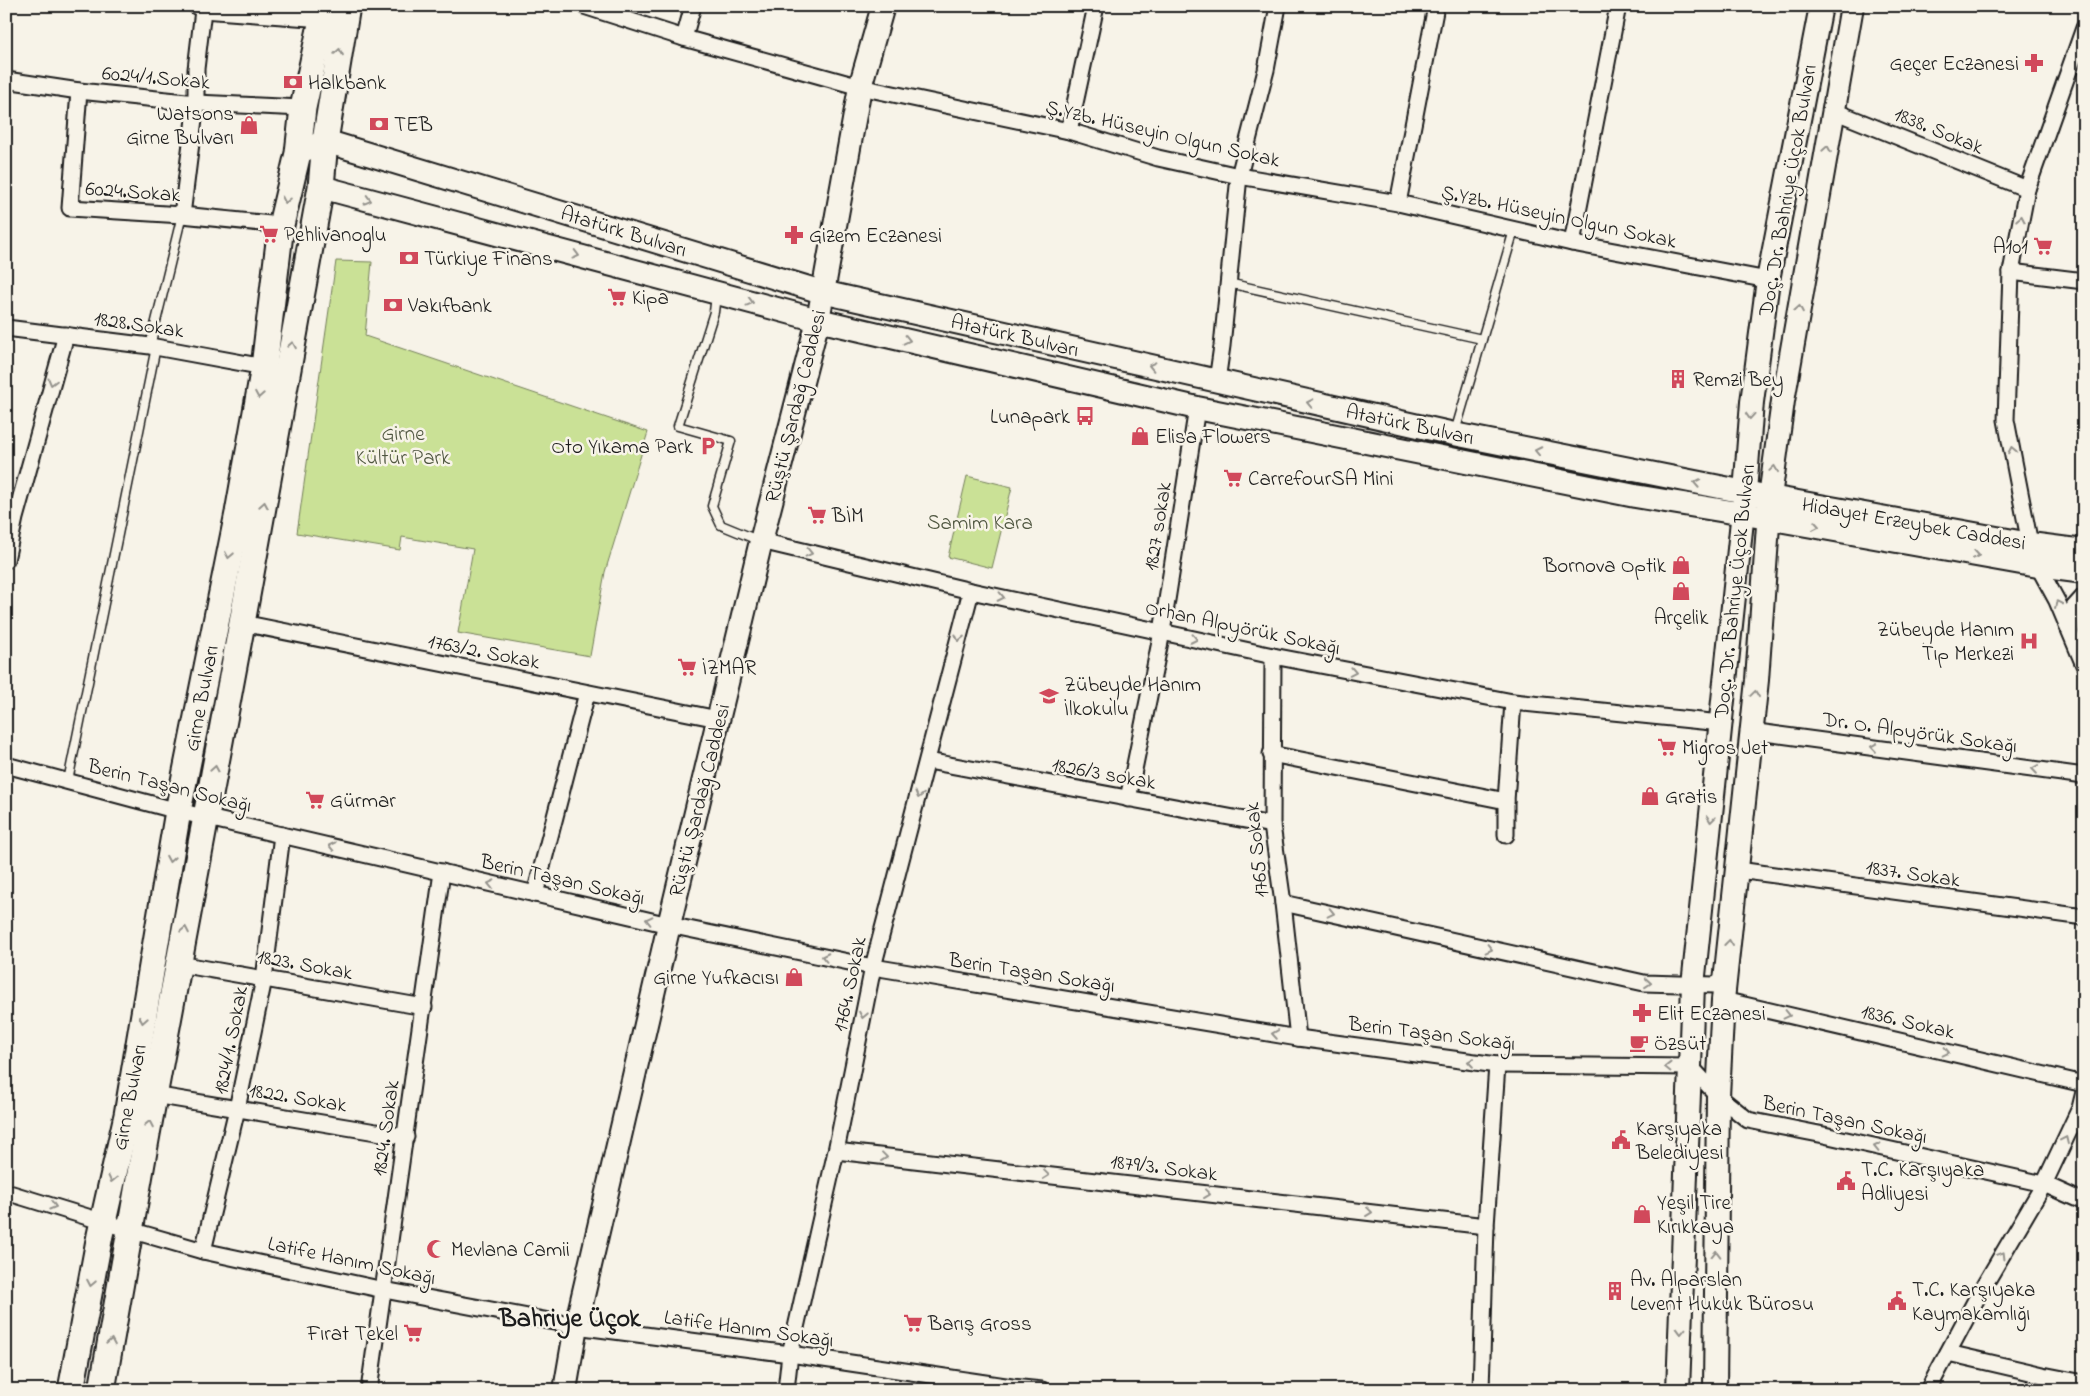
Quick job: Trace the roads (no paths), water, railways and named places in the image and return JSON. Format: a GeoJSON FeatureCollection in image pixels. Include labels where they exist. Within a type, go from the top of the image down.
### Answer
{"type":"FeatureCollection","features":[{"type":"Feature","properties":{"kind":"main road","name":"Girne Bulvarı"},"geometry":{"type":"LineString","coordinates":[[102,1390],[154,1095],[207,816],[321,187],[325,140],[347,6]]}},
{"type":"Feature","properties":{"kind":"main road","name":"Rüştü Şardağ Caddesi"},"geometry":{"type":"LineString","coordinates":[[565,1390],[576,1326],[668,925],[761,541],[818,320],[860,86],[883,6]]}},
{"type":"Feature","properties":{"kind":"main road","name":"Doç. Dr. Bahriye Üçok Bulvarı"},"geometry":{"type":"LineString","coordinates":[[1678,1390],[1693,985],[1722,722],[1752,402],[1768,280],[1821,6]]}},
{"type":"Feature","properties":{"kind":"main road","name":"Doç. Dr. Bahriye Üçok Bulvarı"},"geometry":{"type":"LineString","coordinates":[[1714,1390],[1718,1096],[1724,990],[1738,870],[1750,731],[1757,680],[1769,507],[1783,401],[1852,6]]}},
{"type":"Feature","properties":{"kind":"main road","name":"Girne Bulvarı"},"geometry":{"type":"LineString","coordinates":[[71,1390],[103,1222],[127,1115],[178,811],[238,513],[264,367],[281,225],[298,153],[303,108],[324,12]]}},
{"type":"Feature","properties":{"kind":"main road"},"geometry":{"type":"LineString","coordinates":[[321,187],[298,153],[325,140]]}},
{"type":"Feature","properties":{"kind":"main road","name":"Atatürk Bulvarı"},"geometry":{"type":"LineString","coordinates":[[325,140],[822,292],[1454,434],[1744,503]]}},
{"type":"Feature","properties":{"kind":"main road","name":"Atatürk Bulvarı"},"geometry":{"type":"LineString","coordinates":[[321,187],[818,320],[1197,408],[1626,494],[1744,503]]}},
{"type":"Feature","properties":{"kind":"main road","name":"Hidayet Erzeybek Caddesi"},"geometry":{"type":"LineString","coordinates":[[1744,503],[2084,551]]}},
{"type":"Feature","properties":{"kind":"main road","name":"Hidayet Erzeybek Caddesi"},"geometry":{"type":"LineString","coordinates":[[1769,507],[2038,566],[2084,572]]}},
{"type":"Feature","properties":{"kind":"street","name":"Ş.Yzb. Hüseyin Olgun Sokak"},"geometry":{"type":"LineString","coordinates":[[584,6],[684,38],[860,86],[1069,131],[1158,158],[1239,176],[1398,203],[1572,243],[1768,280]]}},
{"type":"Feature","properties":{"kind":"street"},"geometry":{"type":"LineString","coordinates":[[684,38],[693,6]]}},
{"type":"Feature","properties":{"kind":"street"},"geometry":{"type":"LineString","coordinates":[[1069,131],[1096,6]]}},
{"type":"Feature","properties":{"kind":"street"},"geometry":{"type":"LineString","coordinates":[[1217,381],[1239,176],[1266,70],[1278,6]]}},
{"type":"Feature","properties":{"kind":"street"},"geometry":{"type":"LineString","coordinates":[[1398,203],[1436,6]]}},
{"type":"Feature","properties":{"kind":"street"},"geometry":{"type":"LineString","coordinates":[[1572,243],[1618,6]]}},
{"type":"Feature","properties":{"kind":"street"},"geometry":{"type":"LineString","coordinates":[[182,215],[196,103],[200,8],[324,12]]}},
{"type":"Feature","properties":{"kind":"street"},"geometry":{"type":"LineString","coordinates":[[2084,28],[2027,189],[2011,272],[2006,420],[2030,544],[2038,566],[2057,601],[2084,665]]}},
{"type":"Feature","properties":{"kind":"street","name":"6024/1.Sokak"},"geometry":{"type":"LineString","coordinates":[[6,80],[79,91],[196,103],[303,108]]}},
{"type":"Feature","properties":{"kind":"street","name":"6024.Sokak"},"geometry":{"type":"LineString","coordinates":[[79,91],[70,208],[182,215],[281,225]]}},
{"type":"Feature","properties":{"kind":"street","name":"1838. Sokak"},"geometry":{"type":"LineString","coordinates":[[1834,111],[2027,189]]}},
{"type":"Feature","properties":{"kind":"street"},"geometry":{"type":"LineString","coordinates":[[2011,272],[2084,281]]}},
{"type":"Feature","properties":{"kind":"street","name":"1828.Sokak"},"geometry":{"type":"LineString","coordinates":[[6,328],[153,346],[264,367]]}},
{"type":"Feature","properties":{"kind":"street"},"geometry":{"type":"LineString","coordinates":[[6,560],[11,517],[66,336]]}},
{"type":"Feature","properties":{"kind":"street","name":"1827 sokak"},"geometry":{"type":"LineString","coordinates":[[1128,799],[1162,632],[1197,408]]}},
{"type":"Feature","properties":{"kind":"street","name":"Orhan Alpyörük Sokağı"},"geometry":{"type":"LineString","coordinates":[[761,541],[972,591],[1273,656],[1513,702],[1722,722]]}},
{"type":"Feature","properties":{"kind":"street","name":"1764. Sokak"},"geometry":{"type":"LineString","coordinates":[[786,1390],[790,1354],[836,1151],[873,968],[972,591]]}},
{"type":"Feature","properties":{"kind":"street"},"geometry":{"type":"LineString","coordinates":[[2071,634],[2074,606],[2084,596]]}},
{"type":"Feature","properties":{"kind":"street","name":"1763/2. Sokak"},"geometry":{"type":"LineString","coordinates":[[242,624],[718,718]]}},
{"type":"Feature","properties":{"kind":"street","name":"1765 Sokak"},"geometry":{"type":"LineString","coordinates":[[1273,656],[1272,825],[1298,1038]]}},
{"type":"Feature","properties":{"kind":"street"},"geometry":{"type":"LineString","coordinates":[[535,894],[587,693]]}},
{"type":"Feature","properties":{"kind":"street"},"geometry":{"type":"LineString","coordinates":[[1506,835],[1506,801],[1513,702]]}},
{"type":"Feature","properties":{"kind":"street","name":"Dr. O. Alpyörük Sokağı"},"geometry":{"type":"LineString","coordinates":[[1750,731],[2084,776]]}},
{"type":"Feature","properties":{"kind":"street"},"geometry":{"type":"LineString","coordinates":[[1271,754],[1506,801]]}},
{"type":"Feature","properties":{"kind":"street","name":"1826/3 sokak"},"geometry":{"type":"LineString","coordinates":[[928,761],[1272,825]]}},
{"type":"Feature","properties":{"kind":"street","name":"Berin Taşan Sokağı"},"geometry":{"type":"LineString","coordinates":[[6,765],[178,811],[207,816],[668,925],[873,968],[1298,1038],[1497,1065],[1690,1067],[1718,1096],[1748,1120],[2044,1184],[2084,1202]]}},
{"type":"Feature","properties":{"kind":"street","name":"1824/1. Sokak"},"geometry":{"type":"LineString","coordinates":[[204,1251],[237,1109],[264,979],[282,834]]}},
{"type":"Feature","properties":{"kind":"street","name":"1837. Sokak"},"geometry":{"type":"LineString","coordinates":[[1738,870],[2084,917]]}},
{"type":"Feature","properties":{"kind":"street","name":"1824. Sokak"},"geometry":{"type":"LineString","coordinates":[[369,1390],[442,872]]}},
{"type":"Feature","properties":{"kind":"street"},"geometry":{"type":"LineString","coordinates":[[1283,903],[1644,983],[1715,985],[1724,990]]}},
{"type":"Feature","properties":{"kind":"street","name":"1823. Sokak"},"geometry":{"type":"LineString","coordinates":[[179,964],[424,1006]]}},
{"type":"Feature","properties":{"kind":"street","name":"1836. Sokak"},"geometry":{"type":"LineString","coordinates":[[1724,990],[2084,1084]]}},
{"type":"Feature","properties":{"kind":"street"},"geometry":{"type":"LineString","coordinates":[[1481,1390],[1486,1226],[1497,1065]]}},
{"type":"Feature","properties":{"kind":"street"},"geometry":{"type":"LineString","coordinates":[[1928,1390],[1978,1296],[2044,1184],[2082,1109],[2084,1092]]}},
{"type":"Feature","properties":{"kind":"street","name":"1822. Sokak"},"geometry":{"type":"LineString","coordinates":[[154,1095],[406,1137]]}},
{"type":"Feature","properties":{"kind":"street","name":"1879/3. Sokak"},"geometry":{"type":"LineString","coordinates":[[836,1151],[1486,1226]]}},
{"type":"Feature","properties":{"kind":"street","name":"Latife Hanım Sokağı"},"geometry":{"type":"LineString","coordinates":[[6,1192],[204,1251],[384,1290],[576,1326],[790,1354],[1012,1388],[1042,1390]]}},
{"type":"Feature","properties":{"kind":"street"},"geometry":{"type":"LineString","coordinates":[[1948,1353],[2041,1383],[2084,1383]]}},
{"type":"Feature","properties":{"kind":"lane"},"geometry":{"type":"LineString","coordinates":[[68,781],[153,346],[182,215]]}},
{"type":"Feature","properties":{"kind":"lane"},"geometry":{"type":"LineString","coordinates":[[1454,434],[1514,230]]}},
{"type":"Feature","properties":{"kind":"lane"},"geometry":{"type":"LineString","coordinates":[[1228,283],[1482,339]]}},
{"type":"Feature","properties":{"kind":"lane"},"geometry":{"type":"LineString","coordinates":[[716,293],[714,312],[678,426],[731,442],[712,506],[721,525],[761,541]]}},
{"type":"Feature","properties":{"kind":"place","name":"Geçer Eczanesi"},"geometry":{"type":"Point","coordinates":[2034,63]}},
{"type":"Feature","properties":{"kind":"place","name":"Halkbank"},"geometry":{"type":"Point","coordinates":[293,82]}},
{"type":"Feature","properties":{"kind":"place","name":"TEB"},"geometry":{"type":"Point","coordinates":[379,124]}},
{"type":"Feature","properties":{"kind":"place","name":"Watsons Girne Bulvarı"},"geometry":{"type":"Point","coordinates":[249,125]}},
{"type":"Feature","properties":{"kind":"place","name":"Pehlivanoglu"},"geometry":{"type":"Point","coordinates":[269,234]}},
{"type":"Feature","properties":{"kind":"place","name":"Gizem Eczanesi"},"geometry":{"type":"Point","coordinates":[794,235]}},
{"type":"Feature","properties":{"kind":"place","name":"A101"},"geometry":{"type":"Point","coordinates":[2043,246]}},
{"type":"Feature","properties":{"kind":"place","name":"Türkiye Finans"},"geometry":{"type":"Point","coordinates":[409,258]}},
{"type":"Feature","properties":{"kind":"place","name":"Kipa"},"geometry":{"type":"Point","coordinates":[617,297]}},
{"type":"Feature","properties":{"kind":"place","name":"Vakıfbank"},"geometry":{"type":"Point","coordinates":[393,305]}},
{"type":"Feature","properties":{"kind":"place","name":"Remzi Bey"},"geometry":{"type":"Point","coordinates":[1678,379]}},
{"type":"Feature","properties":{"kind":"place","name":"Lunapark"},"geometry":{"type":"Point","coordinates":[1085,416]}},
{"type":"Feature","properties":{"kind":"place","name":"Elisa Flowers"},"geometry":{"type":"Point","coordinates":[1140,436]}},
{"type":"Feature","properties":{"kind":"place","name":"Oto Yıkama Park"},"geometry":{"type":"Point","coordinates":[708,446]}},
{"type":"Feature","properties":{"kind":"place","name":"CarrefourSA Mini"},"geometry":{"type":"Point","coordinates":[1233,478]}},
{"type":"Feature","properties":{"kind":"place","name":"BİM"},"geometry":{"type":"Point","coordinates":[817,515]}},
{"type":"Feature","properties":{"kind":"place","name":"Bornova Optik"},"geometry":{"type":"Point","coordinates":[1681,565]}},
{"type":"Feature","properties":{"kind":"place","name":"Arçelik"},"geometry":{"type":"Point","coordinates":[1681,591]}},
{"type":"Feature","properties":{"kind":"place","name":"Zübeyde Hanım Tıp Merkezi"},"geometry":{"type":"Point","coordinates":[2029,641]}},
{"type":"Feature","properties":{"kind":"place","name":"İZMAR"},"geometry":{"type":"Point","coordinates":[687,667]}},
{"type":"Feature","properties":{"kind":"place","name":"Zübeyde Hanım İlkokulu"},"geometry":{"type":"Point","coordinates":[1049,696]}},
{"type":"Feature","properties":{"kind":"place","name":"Migros Jet"},"geometry":{"type":"Point","coordinates":[1667,747]}},
{"type":"Feature","properties":{"kind":"place","name":"Gratis"},"geometry":{"type":"Point","coordinates":[1650,796]}},
{"type":"Feature","properties":{"kind":"place","name":"Gürmar"},"geometry":{"type":"Point","coordinates":[315,800]}},
{"type":"Feature","properties":{"kind":"place","name":"Girne Yufkacısı"},"geometry":{"type":"Point","coordinates":[794,977]}},
{"type":"Feature","properties":{"kind":"place","name":"Elit Eczanesi"},"geometry":{"type":"Point","coordinates":[1642,1013]}},
{"type":"Feature","properties":{"kind":"place","name":"Özsüt"},"geometry":{"type":"Point","coordinates":[1639,1043]}},
{"type":"Feature","properties":{"kind":"place","name":"Karşıyaka Belediyesi"},"geometry":{"type":"Point","coordinates":[1621,1140]}},
{"type":"Feature","properties":{"kind":"place","name":"T.C. Karşıyaka Adliyesi"},"geometry":{"type":"Point","coordinates":[1846,1181]}},
{"type":"Feature","properties":{"kind":"place","name":"Yeşil Tire Kırıkkaya"},"geometry":{"type":"Point","coordinates":[1642,1214]}},
{"type":"Feature","properties":{"kind":"place","name":"Mevlana Camii"},"geometry":{"type":"Point","coordinates":[436,1249]}},
{"type":"Feature","properties":{"kind":"place","name":"Av. Alparslan Levent Hukuk Bürosu"},"geometry":{"type":"Point","coordinates":[1615,1291]}},
{"type":"Feature","properties":{"kind":"place","name":"T.C. Karşıyaka Kaymakamlığı"},"geometry":{"type":"Point","coordinates":[1897,1301]}},
{"type":"Feature","properties":{"kind":"place","name":"Barış Gross"},"geometry":{"type":"Point","coordinates":[913,1323]}},
{"type":"Feature","properties":{"kind":"place","name":"Fırat Tekel"},"geometry":{"type":"Point","coordinates":[413,1333]}},
{"type":"Feature","properties":{"kind":"district","name":"Bahriye Üçok"},"geometry":{"type":"Point","coordinates":[570,1317]}},
{"type":"Feature","properties":{"kind":"park label","name":"Girne Kültür Park"},"geometry":{"type":"Point","coordinates":[403,445]}},
{"type":"Feature","properties":{"kind":"park label","name":"Samim Kara"},"geometry":{"type":"Point","coordinates":[980,522]}}]}
